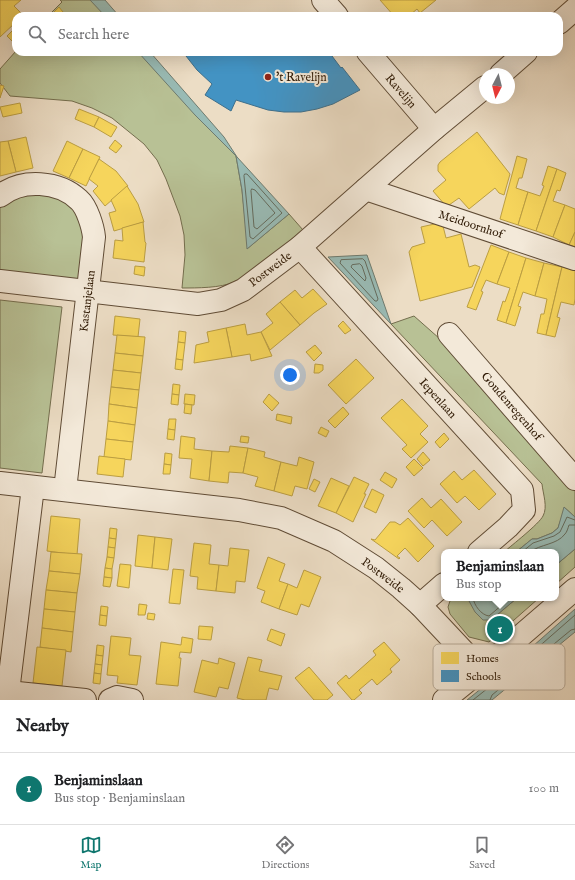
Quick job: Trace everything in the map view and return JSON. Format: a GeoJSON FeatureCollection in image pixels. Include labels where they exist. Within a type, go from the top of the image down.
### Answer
{"type":"FeatureCollection","features":[{"type":"Feature","properties":{"kind":"street"},"geometry":{"type":"LineString","coordinates":[[323,0],[334,12]]}},
{"type":"Feature","properties":{"kind":"street"},"geometry":{"type":"LineString","coordinates":[[563,20],[575,9]]}},
{"type":"Feature","properties":{"kind":"street","name":"Ravelijn"},"geometry":{"type":"LineString","coordinates":[[371,56],[434,129]]}},
{"type":"Feature","properties":{"kind":"street"},"geometry":{"type":"LineString","coordinates":[[508,68],[521,56]]}},
{"type":"Feature","properties":{"kind":"street","name":"Postweide"},"geometry":{"type":"LineString","coordinates":[[0,281],[198,304],[221,300],[243,290],[300,247],[434,129],[479,92]]}},
{"type":"Feature","properties":{"kind":"street","name":"Kastanjelaan"},"geometry":{"type":"LineString","coordinates":[[0,196],[16,186],[41,183],[62,189],[80,201],[92,224],[94,237],[65,490]]}},
{"type":"Feature","properties":{"kind":"street","name":"Meidoornhof"},"geometry":{"type":"LineString","coordinates":[[366,189],[575,259]]}},
{"type":"Feature","properties":{"kind":"street","name":"Iepenlaan"},"geometry":{"type":"LineString","coordinates":[[300,247],[522,490],[524,510],[508,527],[482,549]]}},
{"type":"Feature","properties":{"kind":"street","name":"Goudenregenhof"},"geometry":{"type":"LineString","coordinates":[[449,334],[575,479]]}},
{"type":"Feature","properties":{"kind":"street","name":"Postweide"},"geometry":{"type":"LineString","coordinates":[[0,483],[239,510],[281,518],[334,541],[376,568],[420,605],[457,644]]}},
{"type":"Feature","properties":{"kind":"street"},"geometry":{"type":"LineString","coordinates":[[33,486],[5,668],[7,696],[85,700]]}},
{"type":"Feature","properties":{"kind":"street"},"geometry":{"type":"LineString","coordinates":[[420,605],[441,587]]}},
{"type":"Feature","properties":{"kind":"street"},"geometry":{"type":"LineString","coordinates":[[511,644],[575,589]]}},
{"type":"Feature","properties":{"kind":"street"},"geometry":{"type":"LineString","coordinates":[[444,700],[456,690]]}},
{"type":"Feature","properties":{"kind":"street"},"geometry":{"type":"LineString","coordinates":[[110,700],[117,697],[132,700]]}},
{"type":"Feature","properties":{"kind":"green space"},"geometry":{"type":"Polygon","coordinates":[[[60,0],[92,0],[103,12],[52,12],[62,2],[60,0]]]}},
{"type":"Feature","properties":{"kind":"green space"},"geometry":{"type":"Polygon","coordinates":[[[12,56],[144,56],[236,156],[242,190],[248,248],[289,214],[303,230],[253,272],[234,282],[216,287],[182,288],[185,255],[184,235],[180,216],[157,160],[144,144],[112,118],[92,108],[72,101],[10,96],[0,83],[0,69],[12,56]]]}},
{"type":"Feature","properties":{"kind":"green space"},"geometry":{"type":"Polygon","coordinates":[[[13,194],[52,194],[74,208],[86,231],[84,282],[0,270],[0,202],[13,194]]]}},
{"type":"Feature","properties":{"kind":"green space"},"geometry":{"type":"Polygon","coordinates":[[[0,300],[62,307],[42,473],[0,468],[0,300]]]}},
{"type":"Feature","properties":{"kind":"green space"},"geometry":{"type":"Polygon","coordinates":[[[414,316],[457,354],[575,489],[575,517],[565,508],[558,528],[552,533],[537,539],[532,539],[520,549],[508,549],[541,520],[545,509],[542,484],[391,324],[414,316]]]}},
{"type":"Feature","properties":{"kind":"green space"},"geometry":{"type":"Polygon","coordinates":[[[575,549],[575,567],[559,581],[559,562],[575,549]]]}},
{"type":"Feature","properties":{"kind":"green space"},"geometry":{"type":"Polygon","coordinates":[[[450,601],[469,601],[491,620],[513,601],[536,601],[489,642],[469,637],[450,614],[448,607],[450,601]]]}},
{"type":"Feature","properties":{"kind":"water"},"geometry":{"type":"Polygon","coordinates":[[[90,0],[105,0],[116,12],[101,12],[90,0]]]}},
{"type":"Feature","properties":{"kind":"water"},"geometry":{"type":"Polygon","coordinates":[[[142,56],[153,56],[224,137],[237,157],[289,214],[247,249],[242,190],[236,156],[195,115],[142,56]]]}},
{"type":"Feature","properties":{"kind":"water"},"geometry":{"type":"Polygon","coordinates":[[[367,255],[391,324],[328,257],[367,255]]]}},
{"type":"Feature","properties":{"kind":"water"},"geometry":{"type":"Polygon","coordinates":[[[564,507],[575,517],[575,549],[559,562],[559,549],[520,549],[532,539],[537,539],[552,533],[558,528],[564,507]]]}},
{"type":"Feature","properties":{"kind":"water"},"geometry":{"type":"Polygon","coordinates":[[[469,601],[513,601],[491,620],[483,620],[475,612],[469,601]]]}},
{"type":"Feature","properties":{"kind":"water"},"geometry":{"type":"Polygon","coordinates":[[[575,609],[575,632],[560,644],[535,644],[575,609]]]}},
{"type":"Feature","properties":{"kind":"water"},"geometry":{"type":"Polygon","coordinates":[[[479,690],[504,690],[492,700],[467,700],[479,690]]]}},
{"type":"Feature","properties":{"kind":"building: Homes"},"geometry":{"type":"Polygon","coordinates":[[[0,0],[21,0],[14,6],[20,12],[12,12],[12,26],[0,37],[0,0]]]}},
{"type":"Feature","properties":{"kind":"building: Homes"},"geometry":{"type":"Polygon","coordinates":[[[380,0],[436,0],[421,12],[417,9],[414,12],[390,12],[380,0]]]}},
{"type":"Feature","properties":{"kind":"building: Homes"},"geometry":{"type":"Polygon","coordinates":[[[59,7],[63,12],[54,12],[59,7]]]}},
{"type":"Feature","properties":{"kind":"building: Homes"},"geometry":{"type":"Polygon","coordinates":[[[12,31],[12,41],[7,36],[12,31]]]}},
{"type":"Feature","properties":{"kind":"building: Homes"},"geometry":{"type":"Polygon","coordinates":[[[0,85],[4,86],[0,98],[0,85]]]}},
{"type":"Feature","properties":{"kind":"building: Homes"},"geometry":{"type":"Polygon","coordinates":[[[20,103],[22,113],[3,117],[0,107],[20,103]]]}},
{"type":"Feature","properties":{"kind":"building: Homes"},"geometry":{"type":"Polygon","coordinates":[[[79,109],[99,117],[94,127],[75,119],[79,109]]]}},
{"type":"Feature","properties":{"kind":"building: Homes"},"geometry":{"type":"Polygon","coordinates":[[[99,117],[117,127],[111,137],[94,127],[99,117]]]}},
{"type":"Feature","properties":{"kind":"building: Homes"},"geometry":{"type":"Polygon","coordinates":[[[477,132],[510,174],[504,195],[499,193],[495,188],[469,209],[459,198],[449,205],[445,205],[433,191],[446,180],[438,171],[438,165],[477,132]]]}},
{"type":"Feature","properties":{"kind":"building: Homes"},"geometry":{"type":"Polygon","coordinates":[[[26,137],[33,168],[16,172],[8,141],[26,137]]]}},
{"type":"Feature","properties":{"kind":"building: Homes"},"geometry":{"type":"Polygon","coordinates":[[[115,140],[122,146],[116,153],[109,148],[115,140]]]}},
{"type":"Feature","properties":{"kind":"building: Homes"},"geometry":{"type":"Polygon","coordinates":[[[8,141],[16,172],[0,176],[0,142],[8,141]]]}},
{"type":"Feature","properties":{"kind":"building: Homes"},"geometry":{"type":"Polygon","coordinates":[[[67,141],[83,149],[69,178],[53,171],[67,141]]]}},
{"type":"Feature","properties":{"kind":"building: Homes"},"geometry":{"type":"Polygon","coordinates":[[[83,149],[100,157],[86,186],[69,178],[83,149]]]}},
{"type":"Feature","properties":{"kind":"building: Homes"},"geometry":{"type":"Polygon","coordinates":[[[517,156],[527,159],[522,178],[519,178],[516,188],[528,192],[518,225],[500,219],[517,156]]]}},
{"type":"Feature","properties":{"kind":"building: Homes"},"geometry":{"type":"Polygon","coordinates":[[[99,159],[116,171],[128,186],[105,206],[93,191],[98,186],[89,179],[99,159]]]}},
{"type":"Feature","properties":{"kind":"building: Homes"},"geometry":{"type":"Polygon","coordinates":[[[548,166],[557,169],[536,231],[518,225],[528,192],[540,196],[544,186],[542,185],[548,166]]]}},
{"type":"Feature","properties":{"kind":"building: Homes"},"geometry":{"type":"Polygon","coordinates":[[[557,169],[566,173],[560,191],[557,190],[553,201],[565,205],[553,237],[536,231],[557,169]]]}},
{"type":"Feature","properties":{"kind":"building: Homes"},"geometry":{"type":"Polygon","coordinates":[[[127,186],[138,204],[144,222],[114,231],[109,213],[116,211],[111,200],[127,186]]]}},
{"type":"Feature","properties":{"kind":"building: Homes"},"geometry":{"type":"Polygon","coordinates":[[[565,205],[575,209],[575,232],[569,245],[553,237],[565,205]]]}},
{"type":"Feature","properties":{"kind":"building: Homes"},"geometry":{"type":"Polygon","coordinates":[[[143,222],[146,243],[144,262],[113,258],[115,240],[123,241],[122,228],[143,222]]]}},
{"type":"Feature","properties":{"kind":"building: Homes"},"geometry":{"type":"Polygon","coordinates":[[[439,223],[443,226],[446,238],[461,234],[469,267],[475,265],[480,267],[472,287],[420,301],[409,252],[412,247],[425,243],[421,227],[439,223]]]}},
{"type":"Feature","properties":{"kind":"building: Homes"},"geometry":{"type":"Polygon","coordinates":[[[575,232],[575,247],[569,245],[575,232]]]}},
{"type":"Feature","properties":{"kind":"building: Homes"},"geometry":{"type":"Polygon","coordinates":[[[491,245],[509,252],[497,284],[486,280],[481,291],[483,292],[476,310],[467,307],[491,245]]]}},
{"type":"Feature","properties":{"kind":"building: Homes"},"geometry":{"type":"Polygon","coordinates":[[[509,252],[526,258],[506,323],[497,320],[503,301],[505,302],[510,288],[497,284],[509,252]]]}},
{"type":"Feature","properties":{"kind":"building: Homes"},"geometry":{"type":"Polygon","coordinates":[[[526,258],[544,263],[535,296],[523,292],[518,306],[521,307],[515,326],[506,323],[526,258]]]}},
{"type":"Feature","properties":{"kind":"building: Homes"},"geometry":{"type":"Polygon","coordinates":[[[544,263],[562,267],[546,335],[537,333],[541,314],[544,314],[547,299],[535,296],[544,263]]]}},
{"type":"Feature","properties":{"kind":"building: Homes"},"geometry":{"type":"Polygon","coordinates":[[[135,266],[145,267],[144,276],[134,274],[135,266]]]}},
{"type":"Feature","properties":{"kind":"building: Homes"},"geometry":{"type":"Polygon","coordinates":[[[562,267],[575,270],[575,299],[574,305],[561,302],[557,317],[560,318],[555,337],[546,335],[562,267]]]}},
{"type":"Feature","properties":{"kind":"building: Homes"},"geometry":{"type":"Polygon","coordinates":[[[313,289],[327,304],[300,325],[280,302],[295,290],[302,298],[313,289]]]}},
{"type":"Feature","properties":{"kind":"building: Homes"},"geometry":{"type":"Polygon","coordinates":[[[280,302],[300,325],[270,350],[261,332],[273,323],[266,314],[280,302]]]}},
{"type":"Feature","properties":{"kind":"building: Homes"},"geometry":{"type":"Polygon","coordinates":[[[115,316],[140,319],[138,337],[113,335],[115,316]]]}},
{"type":"Feature","properties":{"kind":"building: Homes"},"geometry":{"type":"Polygon","coordinates":[[[343,321],[351,330],[345,334],[338,326],[343,321]]]}},
{"type":"Feature","properties":{"kind":"building: Homes"},"geometry":{"type":"Polygon","coordinates":[[[245,324],[247,335],[261,332],[272,356],[251,361],[250,354],[232,357],[226,328],[245,324]]]}},
{"type":"Feature","properties":{"kind":"building: Homes"},"geometry":{"type":"Polygon","coordinates":[[[226,328],[232,357],[194,363],[196,345],[209,342],[207,332],[226,328]]]}},
{"type":"Feature","properties":{"kind":"building: Homes"},"geometry":{"type":"Polygon","coordinates":[[[179,331],[186,332],[185,343],[178,342],[179,331]]]}},
{"type":"Feature","properties":{"kind":"building: Homes"},"geometry":{"type":"Polygon","coordinates":[[[117,335],[145,337],[143,356],[115,353],[117,335]]]}},
{"type":"Feature","properties":{"kind":"building: Homes"},"geometry":{"type":"Polygon","coordinates":[[[178,342],[185,343],[183,360],[176,359],[178,342]]]}},
{"type":"Feature","properties":{"kind":"building: Homes"},"geometry":{"type":"Polygon","coordinates":[[[315,345],[322,353],[314,361],[306,352],[315,345]]]}},
{"type":"Feature","properties":{"kind":"building: Homes"},"geometry":{"type":"Polygon","coordinates":[[[115,353],[143,356],[141,373],[113,370],[115,353]]]}},
{"type":"Feature","properties":{"kind":"building: Homes"},"geometry":{"type":"Polygon","coordinates":[[[176,359],[183,360],[182,370],[175,369],[176,359]]]}},
{"type":"Feature","properties":{"kind":"building: Homes"},"geometry":{"type":"Polygon","coordinates":[[[356,359],[374,378],[346,404],[328,385],[356,359]]]}},
{"type":"Feature","properties":{"kind":"building: Homes"},"geometry":{"type":"Polygon","coordinates":[[[315,364],[323,365],[323,370],[319,373],[314,373],[315,364]]]}},
{"type":"Feature","properties":{"kind":"building: Homes"},"geometry":{"type":"Polygon","coordinates":[[[286,369],[296,370],[295,379],[285,379],[286,369]]]}},
{"type":"Feature","properties":{"kind":"building: Homes"},"geometry":{"type":"Polygon","coordinates":[[[113,370],[141,373],[139,390],[111,387],[113,370]]]}},
{"type":"Feature","properties":{"kind":"building: Homes"},"geometry":{"type":"Polygon","coordinates":[[[173,384],[180,385],[179,395],[172,394],[173,384]]]}},
{"type":"Feature","properties":{"kind":"building: Homes"},"geometry":{"type":"Polygon","coordinates":[[[111,387],[139,390],[137,408],[109,404],[111,387]]]}},
{"type":"Feature","properties":{"kind":"building: Homes"},"geometry":{"type":"Polygon","coordinates":[[[172,394],[179,395],[178,405],[171,404],[172,394]]]}},
{"type":"Feature","properties":{"kind":"building: Homes"},"geometry":{"type":"Polygon","coordinates":[[[185,394],[195,395],[194,405],[184,404],[185,394]]]}},
{"type":"Feature","properties":{"kind":"building: Homes"},"geometry":{"type":"Polygon","coordinates":[[[269,394],[279,403],[272,411],[263,402],[269,394]]]}},
{"type":"Feature","properties":{"kind":"building: Homes"},"geometry":{"type":"Polygon","coordinates":[[[402,399],[428,426],[420,434],[428,442],[411,458],[402,449],[407,445],[381,418],[402,399]]]}},
{"type":"Feature","properties":{"kind":"building: Homes"},"geometry":{"type":"Polygon","coordinates":[[[109,404],[137,408],[135,425],[108,421],[109,404]]]}},
{"type":"Feature","properties":{"kind":"building: Homes"},"geometry":{"type":"Polygon","coordinates":[[[185,404],[192,405],[191,414],[184,413],[185,404]]]}},
{"type":"Feature","properties":{"kind":"building: Homes"},"geometry":{"type":"Polygon","coordinates":[[[343,407],[349,414],[335,428],[328,421],[343,407]]]}},
{"type":"Feature","properties":{"kind":"building: Homes"},"geometry":{"type":"Polygon","coordinates":[[[277,414],[292,417],[291,424],[276,420],[277,414]]]}},
{"type":"Feature","properties":{"kind":"building: Homes"},"geometry":{"type":"Polygon","coordinates":[[[169,419],[176,419],[175,430],[168,429],[169,419]]]}},
{"type":"Feature","properties":{"kind":"building: Homes"},"geometry":{"type":"Polygon","coordinates":[[[108,421],[135,425],[133,442],[106,439],[108,421]]]}},
{"type":"Feature","properties":{"kind":"building: Homes"},"geometry":{"type":"Polygon","coordinates":[[[321,427],[329,431],[326,437],[318,433],[321,427]]]}},
{"type":"Feature","properties":{"kind":"building: Homes"},"geometry":{"type":"Polygon","coordinates":[[[168,429],[175,430],[174,440],[167,439],[168,429]]]}},
{"type":"Feature","properties":{"kind":"building: Homes"},"geometry":{"type":"Polygon","coordinates":[[[444,433],[449,439],[440,448],[435,442],[444,433]]]}},
{"type":"Feature","properties":{"kind":"building: Homes"},"geometry":{"type":"Polygon","coordinates":[[[181,436],[195,438],[194,449],[212,451],[209,481],[190,478],[192,459],[179,458],[181,436]]]}},
{"type":"Feature","properties":{"kind":"building: Homes"},"geometry":{"type":"Polygon","coordinates":[[[241,436],[249,437],[248,443],[240,442],[241,436]]]}},
{"type":"Feature","properties":{"kind":"building: Homes"},"geometry":{"type":"Polygon","coordinates":[[[106,439],[133,442],[131,460],[104,457],[106,439]]]}},
{"type":"Feature","properties":{"kind":"building: Homes"},"geometry":{"type":"Polygon","coordinates":[[[230,446],[248,448],[243,473],[229,472],[228,483],[209,481],[212,451],[229,452],[230,446]]]}},
{"type":"Feature","properties":{"kind":"building: Homes"},"geometry":{"type":"Polygon","coordinates":[[[248,448],[265,452],[264,457],[281,462],[274,491],[255,486],[258,477],[243,473],[248,448]]]}},
{"type":"Feature","properties":{"kind":"building: Homes"},"geometry":{"type":"Polygon","coordinates":[[[423,452],[430,460],[423,466],[417,459],[423,452]]]}},
{"type":"Feature","properties":{"kind":"building: Homes"},"geometry":{"type":"Polygon","coordinates":[[[165,453],[172,454],[171,465],[164,464],[165,453]]]}},
{"type":"Feature","properties":{"kind":"building: Homes"},"geometry":{"type":"Polygon","coordinates":[[[99,456],[125,459],[123,477],[97,474],[99,456]]]}},
{"type":"Feature","properties":{"kind":"building: Homes"},"geometry":{"type":"Polygon","coordinates":[[[299,457],[314,462],[307,489],[295,486],[292,496],[274,491],[281,462],[297,466],[299,457]]]}},
{"type":"Feature","properties":{"kind":"building: Homes"},"geometry":{"type":"Polygon","coordinates":[[[414,459],[423,468],[414,476],[406,467],[414,459]]]}},
{"type":"Feature","properties":{"kind":"building: Homes"},"geometry":{"type":"Polygon","coordinates":[[[164,464],[171,465],[170,474],[163,474],[164,464]]]}},
{"type":"Feature","properties":{"kind":"building: Homes"},"geometry":{"type":"Polygon","coordinates":[[[474,470],[496,494],[479,510],[465,496],[457,503],[440,484],[454,471],[462,480],[474,470]]]}},
{"type":"Feature","properties":{"kind":"building: Homes"},"geometry":{"type":"Polygon","coordinates":[[[385,472],[397,479],[392,488],[380,480],[385,472]]]}},
{"type":"Feature","properties":{"kind":"building: Homes"},"geometry":{"type":"Polygon","coordinates":[[[354,477],[369,484],[353,522],[336,513],[354,477]]]}},
{"type":"Feature","properties":{"kind":"building: Homes"},"geometry":{"type":"Polygon","coordinates":[[[331,478],[349,486],[336,513],[318,506],[331,478]]]}},
{"type":"Feature","properties":{"kind":"building: Homes"},"geometry":{"type":"Polygon","coordinates":[[[314,479],[320,482],[315,492],[309,489],[314,479]]]}},
{"type":"Feature","properties":{"kind":"building: Homes"},"geometry":{"type":"Polygon","coordinates":[[[372,489],[384,495],[376,513],[364,507],[372,489]]]}},
{"type":"Feature","properties":{"kind":"building: Homes"},"geometry":{"type":"Polygon","coordinates":[[[422,498],[431,508],[441,499],[462,522],[447,536],[432,520],[424,528],[408,511],[422,498]]]}},
{"type":"Feature","properties":{"kind":"building: Homes"},"geometry":{"type":"Polygon","coordinates":[[[51,516],[80,519],[77,555],[47,551],[51,516]]]}},
{"type":"Feature","properties":{"kind":"building: Homes"},"geometry":{"type":"Polygon","coordinates":[[[408,518],[434,546],[418,562],[405,548],[397,556],[400,558],[399,559],[371,539],[375,540],[390,522],[395,522],[400,525],[408,518]]]}},
{"type":"Feature","properties":{"kind":"building: Homes"},"geometry":{"type":"Polygon","coordinates":[[[110,528],[117,529],[116,539],[109,538],[110,528]]]}},
{"type":"Feature","properties":{"kind":"building: Homes"},"geometry":{"type":"Polygon","coordinates":[[[138,535],[155,537],[152,568],[135,566],[138,535]]]}},
{"type":"Feature","properties":{"kind":"building: Homes"},"geometry":{"type":"Polygon","coordinates":[[[155,537],[172,539],[168,570],[152,568],[155,537]]]}},
{"type":"Feature","properties":{"kind":"building: Homes"},"geometry":{"type":"Polygon","coordinates":[[[109,538],[116,539],[115,548],[108,547],[109,538]]]}},
{"type":"Feature","properties":{"kind":"building: Homes"},"geometry":{"type":"Polygon","coordinates":[[[194,543],[211,545],[209,564],[219,565],[216,591],[197,589],[198,577],[190,576],[194,543]]]}},
{"type":"Feature","properties":{"kind":"building: Homes"},"geometry":{"type":"Polygon","coordinates":[[[108,547],[115,548],[114,558],[107,557],[108,547]]]}},
{"type":"Feature","properties":{"kind":"building: Homes"},"geometry":{"type":"Polygon","coordinates":[[[230,548],[249,550],[245,582],[236,581],[235,593],[216,591],[219,565],[228,566],[230,548]]]}},
{"type":"Feature","properties":{"kind":"building: Homes"},"geometry":{"type":"Polygon","coordinates":[[[51,552],[82,554],[80,574],[49,571],[51,552]]]}},
{"type":"Feature","properties":{"kind":"building: Homes"},"geometry":{"type":"Polygon","coordinates":[[[107,557],[114,558],[112,569],[105,568],[107,557]]]}},
{"type":"Feature","properties":{"kind":"building: Homes"},"geometry":{"type":"Polygon","coordinates":[[[268,557],[285,564],[279,581],[288,584],[279,609],[261,602],[265,591],[257,588],[268,557]]]}},
{"type":"Feature","properties":{"kind":"building: Homes"},"geometry":{"type":"Polygon","coordinates":[[[120,564],[131,565],[129,588],[117,586],[120,564]]]}},
{"type":"Feature","properties":{"kind":"building: Homes"},"geometry":{"type":"Polygon","coordinates":[[[105,568],[112,569],[112,578],[104,577],[105,568]]]}},
{"type":"Feature","properties":{"kind":"building: Homes"},"geometry":{"type":"Polygon","coordinates":[[[173,569],[184,570],[180,604],[169,603],[173,569]]]}},
{"type":"Feature","properties":{"kind":"building: Homes"},"geometry":{"type":"Polygon","coordinates":[[[304,570],[321,577],[309,607],[301,604],[297,615],[279,609],[288,584],[297,588],[304,570]]]}},
{"type":"Feature","properties":{"kind":"building: Homes"},"geometry":{"type":"Polygon","coordinates":[[[49,571],[80,574],[77,593],[46,590],[49,571]]]}},
{"type":"Feature","properties":{"kind":"building: Homes"},"geometry":{"type":"Polygon","coordinates":[[[104,577],[112,578],[110,587],[103,586],[104,577]]]}},
{"type":"Feature","properties":{"kind":"building: Homes"},"geometry":{"type":"Polygon","coordinates":[[[46,590],[77,593],[75,612],[44,609],[46,590]]]}},
{"type":"Feature","properties":{"kind":"building: Homes"},"geometry":{"type":"Polygon","coordinates":[[[139,604],[147,605],[145,615],[138,615],[139,604]]]}},
{"type":"Feature","properties":{"kind":"building: Homes"},"geometry":{"type":"Polygon","coordinates":[[[101,606],[108,607],[107,616],[100,615],[101,606]]]}},
{"type":"Feature","properties":{"kind":"building: Homes"},"geometry":{"type":"Polygon","coordinates":[[[44,609],[75,612],[73,632],[42,628],[44,609]]]}},
{"type":"Feature","properties":{"kind":"building: Homes"},"geometry":{"type":"Polygon","coordinates":[[[148,613],[155,614],[154,620],[147,619],[148,613]]]}},
{"type":"Feature","properties":{"kind":"building: Homes"},"geometry":{"type":"Polygon","coordinates":[[[100,615],[107,616],[106,626],[99,625],[100,615]]]}},
{"type":"Feature","properties":{"kind":"building: Homes"},"geometry":{"type":"Polygon","coordinates":[[[199,626],[213,627],[211,640],[198,639],[199,626]]]}},
{"type":"Feature","properties":{"kind":"building: Homes"},"geometry":{"type":"Polygon","coordinates":[[[42,628],[73,632],[71,652],[40,647],[42,628]]]}},
{"type":"Feature","properties":{"kind":"building: Homes"},"geometry":{"type":"Polygon","coordinates":[[[271,629],[285,634],[281,646],[267,640],[271,629]]]}},
{"type":"Feature","properties":{"kind":"building: Homes"},"geometry":{"type":"Polygon","coordinates":[[[111,636],[131,638],[129,655],[141,656],[137,685],[117,683],[118,676],[107,675],[111,636]]]}},
{"type":"Feature","properties":{"kind":"building: Homes"},"geometry":{"type":"Polygon","coordinates":[[[182,637],[193,639],[191,653],[180,652],[179,658],[181,658],[178,686],[156,684],[161,642],[181,645],[182,637]]]}},
{"type":"Feature","properties":{"kind":"building: Homes"},"geometry":{"type":"Polygon","coordinates":[[[384,642],[400,660],[390,669],[392,672],[377,685],[372,679],[359,690],[362,693],[352,700],[337,683],[346,675],[349,679],[376,655],[373,651],[384,642]]]}},
{"type":"Feature","properties":{"kind":"building: Homes"},"geometry":{"type":"Polygon","coordinates":[[[97,645],[104,646],[103,656],[96,655],[97,645]]]}},
{"type":"Feature","properties":{"kind":"building: Homes"},"geometry":{"type":"Polygon","coordinates":[[[37,647],[66,650],[62,686],[33,683],[37,647]]]}},
{"type":"Feature","properties":{"kind":"building: Homes"},"geometry":{"type":"Polygon","coordinates":[[[96,655],[103,656],[102,665],[95,664],[96,655]]]}},
{"type":"Feature","properties":{"kind":"building: Homes"},"geometry":{"type":"Polygon","coordinates":[[[248,657],[262,660],[259,671],[282,676],[278,690],[269,688],[266,700],[245,700],[237,698],[248,657]]]}},
{"type":"Feature","properties":{"kind":"building: Homes"},"geometry":{"type":"Polygon","coordinates":[[[219,658],[235,663],[228,689],[219,687],[216,697],[194,692],[202,660],[218,664],[219,658]]]}},
{"type":"Feature","properties":{"kind":"building: Homes"},"geometry":{"type":"Polygon","coordinates":[[[95,664],[102,665],[101,674],[94,673],[95,664]]]}},
{"type":"Feature","properties":{"kind":"building: Homes"},"geometry":{"type":"Polygon","coordinates":[[[309,667],[333,695],[327,700],[314,700],[295,678],[309,667]]]}},
{"type":"Feature","properties":{"kind":"building: Homes"},"geometry":{"type":"Polygon","coordinates":[[[94,673],[101,674],[100,684],[93,683],[94,673]]]}},
{"type":"Feature","properties":{"kind":"building: Schools","name":"'t Ravelijn"},"geometry":{"type":"Polygon","coordinates":[[[186,56],[332,56],[360,90],[333,104],[301,112],[268,110],[236,100],[231,111],[205,95],[212,84],[197,70],[186,56]]]}},
{"type":"Feature","properties":{"kind":"place","name":"'t Ravelijn"},"geometry":{"type":"Point","coordinates":[268,77]}},
{"type":"Feature","properties":{"kind":"place","name":"Benjaminslaan"},"geometry":{"type":"Point","coordinates":[500,629]}}]}
